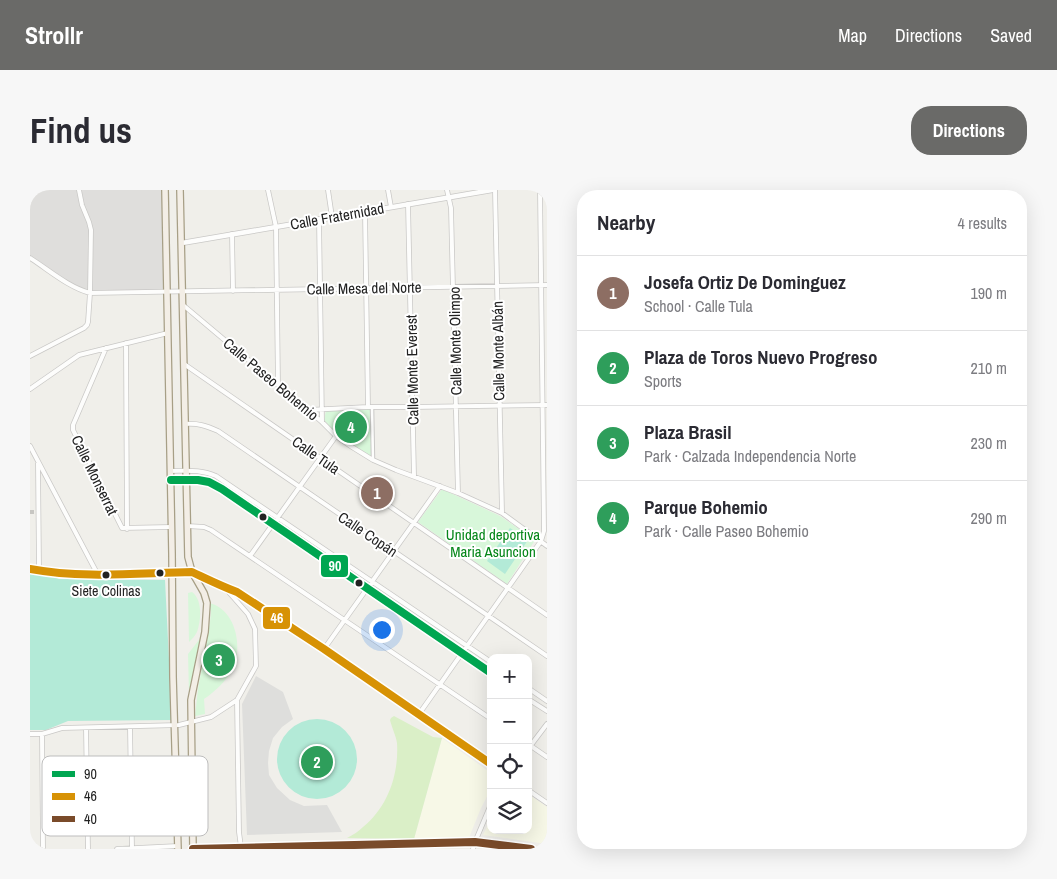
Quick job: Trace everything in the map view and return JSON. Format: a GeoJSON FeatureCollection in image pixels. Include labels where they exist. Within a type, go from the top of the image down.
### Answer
{"type":"FeatureCollection","features":[{"type":"Feature","properties":{"kind":"main road"},"geometry":{"type":"LineString","coordinates":[[165,190],[176,756]]}},
{"type":"Feature","properties":{"kind":"main road"},"geometry":{"type":"LineString","coordinates":[[180,190],[188,557],[192,572],[204,593],[207,603],[205,632],[191,700],[191,756]]}},
{"type":"Feature","properties":{"kind":"main road"},"geometry":{"type":"LineString","coordinates":[[192,836],[192,849]]}},
{"type":"Feature","properties":{"kind":"street"},"geometry":{"type":"LineString","coordinates":[[30,356],[86,325],[90,293],[91,230],[79,190]]}},
{"type":"Feature","properties":{"kind":"street"},"geometry":{"type":"LineString","coordinates":[[268,190],[276,227],[278,385]]}},
{"type":"Feature","properties":{"kind":"street"},"geometry":{"type":"LineString","coordinates":[[328,190],[332,217]]}},
{"type":"Feature","properties":{"kind":"street"},"geometry":{"type":"LineString","coordinates":[[388,190],[391,207]]}},
{"type":"Feature","properties":{"kind":"street","name":"Calle Monte Olimpo"},"geometry":{"type":"LineString","coordinates":[[447,190],[451,208],[454,287],[458,493]]}},
{"type":"Feature","properties":{"kind":"street","name":"Calle Fraternidad"},"geometry":{"type":"LineString","coordinates":[[182,243],[494,190]]}},
{"type":"Feature","properties":{"kind":"street","name":"Calle Monte Albán"},"geometry":{"type":"LineString","coordinates":[[494,190],[502,513]]}},
{"type":"Feature","properties":{"kind":"street"},"geometry":{"type":"LineString","coordinates":[[418,714],[541,541],[544,531],[545,405],[540,190]]}},
{"type":"Feature","properties":{"kind":"street","name":"Calle Monte Everest"},"geometry":{"type":"LineString","coordinates":[[408,204],[414,476]]}},
{"type":"Feature","properties":{"kind":"street"},"geometry":{"type":"LineString","coordinates":[[364,212],[373,460]]}},
{"type":"Feature","properties":{"kind":"street"},"geometry":{"type":"LineString","coordinates":[[319,219],[322,422]]}},
{"type":"Feature","properties":{"kind":"street"},"geometry":{"type":"LineString","coordinates":[[232,234],[233,291]]}},
{"type":"Feature","properties":{"kind":"street"},"geometry":{"type":"LineString","coordinates":[[30,258],[72,286],[90,293]]}},
{"type":"Feature","properties":{"kind":"street","name":"Calle Mesa del Norte"},"geometry":{"type":"LineString","coordinates":[[90,293],[547,285]]}},
{"type":"Feature","properties":{"kind":"street","name":"Calle Paseo Bohemio"},"geometry":{"type":"LineString","coordinates":[[183,305],[308,410],[336,436],[352,447],[373,460],[458,493],[502,513],[547,546]]}},
{"type":"Feature","properties":{"kind":"street"},"geometry":{"type":"LineString","coordinates":[[30,389],[80,355],[168,333]]}},
{"type":"Feature","properties":{"kind":"street"},"geometry":{"type":"LineString","coordinates":[[126,344],[127,529]]}},
{"type":"Feature","properties":{"kind":"street","name":"Calle Monserrat"},"geometry":{"type":"LineString","coordinates":[[106,348],[72,427],[120,526],[127,529],[171,526]]}},
{"type":"Feature","properties":{"kind":"street","name":"Calle Tula"},"geometry":{"type":"LineString","coordinates":[[184,364],[547,615]]}},
{"type":"Feature","properties":{"kind":"street"},"geometry":{"type":"LineString","coordinates":[[308,410],[370,407],[545,405]]}},
{"type":"Feature","properties":{"kind":"street","name":"Calle Copán"},"geometry":{"type":"LineString","coordinates":[[185,424],[206,425],[218,432],[547,656]]}},
{"type":"Feature","properties":{"kind":"street"},"geometry":{"type":"LineString","coordinates":[[250,556],[336,436]]}},
{"type":"Feature","properties":{"kind":"street"},"geometry":{"type":"LineString","coordinates":[[30,446],[98,575]]}},
{"type":"Feature","properties":{"kind":"street"},"geometry":{"type":"LineString","coordinates":[[38,462],[36,512],[39,570]]}},
{"type":"Feature","properties":{"kind":"street"},"geometry":{"type":"LineString","coordinates":[[170,471],[209,472],[216,476],[487,659]]}},
{"type":"Feature","properties":{"kind":"street"},"geometry":{"type":"LineString","coordinates":[[170,480],[198,480],[209,482],[222,489],[487,670]]}},
{"type":"Feature","properties":{"kind":"street"},"geometry":{"type":"LineString","coordinates":[[324,649],[440,486]]}},
{"type":"Feature","properties":{"kind":"street"},"geometry":{"type":"LineString","coordinates":[[188,526],[204,527],[211,530],[487,716]]}},
{"type":"Feature","properties":{"kind":"street"},"geometry":{"type":"LineString","coordinates":[[30,568],[59,573],[98,575],[192,572],[216,582],[225,588],[248,614],[255,629],[256,666],[237,700],[211,717],[175,725],[62,728],[42,734],[30,734]]}},
{"type":"Feature","properties":{"kind":"street"},"geometry":{"type":"LineString","coordinates":[[225,588],[237,592],[324,649],[487,761]]}},
{"type":"Feature","properties":{"kind":"street"},"geometry":{"type":"LineString","coordinates":[[532,691],[547,701]]}},
{"type":"Feature","properties":{"kind":"street"},"geometry":{"type":"LineString","coordinates":[[529,699],[547,711]]}},
{"type":"Feature","properties":{"kind":"street"},"geometry":{"type":"LineString","coordinates":[[237,700],[239,832],[242,848]]}},
{"type":"Feature","properties":{"kind":"street"},"geometry":{"type":"LineString","coordinates":[[531,744],[547,724]]}},
{"type":"Feature","properties":{"kind":"street"},"geometry":{"type":"LineString","coordinates":[[130,727],[130,756]]}},
{"type":"Feature","properties":{"kind":"street"},"geometry":{"type":"LineString","coordinates":[[86,728],[86,756]]}},
{"type":"Feature","properties":{"kind":"street"},"geometry":{"type":"LineString","coordinates":[[42,734],[42,756]]}},
{"type":"Feature","properties":{"kind":"street"},"geometry":{"type":"LineString","coordinates":[[532,749],[547,757]]}},
{"type":"Feature","properties":{"kind":"street"},"geometry":{"type":"LineString","coordinates":[[532,793],[547,803]]}},
{"type":"Feature","properties":{"kind":"street"},"geometry":{"type":"LineString","coordinates":[[473,849],[474,842],[487,813]]}},
{"type":"Feature","properties":{"kind":"street"},"geometry":{"type":"LineString","coordinates":[[43,836],[43,849]]}},
{"type":"Feature","properties":{"kind":"street"},"geometry":{"type":"LineString","coordinates":[[88,836],[88,849]]}},
{"type":"Feature","properties":{"kind":"street"},"geometry":{"type":"LineString","coordinates":[[132,836],[132,849]]}},
{"type":"Feature","properties":{"kind":"street"},"geometry":{"type":"LineString","coordinates":[[192,849],[474,842],[531,849]]}},
{"type":"Feature","properties":{"kind":"street"},"geometry":{"type":"LineString","coordinates":[[117,849],[178,848]]}},
{"type":"Feature","properties":{"kind":"shaded area"},"geometry":{"type":"Polygon","coordinates":[[[30,190],[169,190],[171,292],[83,291],[30,260],[30,190]]]}},
{"type":"Feature","properties":{"kind":"shaded area"},"geometry":{"type":"Polygon","coordinates":[[[256,676],[283,692],[293,719],[282,727],[273,738],[269,751],[269,775],[277,788],[290,800],[304,806],[327,805],[342,832],[247,835],[242,704],[256,676]]]}},
{"type":"Feature","properties":{"kind":"shaded area"},"geometry":{"type":"Polygon","coordinates":[[[442,738],[487,770],[487,797],[468,840],[414,839],[442,738]]]}},
{"type":"Feature","properties":{"kind":"shaded area"},"geometry":{"type":"Polygon","coordinates":[[[532,797],[547,807],[547,844],[483,835],[487,826],[487,834],[532,834],[532,797]]]}},
{"type":"Feature","properties":{"kind":"green space"},"geometry":{"type":"Polygon","coordinates":[[[371,408],[372,457],[346,441],[324,420],[326,411],[333,409],[371,408]]]}},
{"type":"Feature","properties":{"kind":"green space","name":"Unidad deportiva Maria Asuncion"},"geometry":{"type":"Polygon","coordinates":[[[442,489],[500,516],[535,540],[507,584],[418,522],[442,489]]]}},
{"type":"Feature","properties":{"kind":"green space"},"geometry":{"type":"Polygon","coordinates":[[[510,528],[528,540],[505,574],[487,561],[510,528]]]}},
{"type":"Feature","properties":{"kind":"green space"},"geometry":{"type":"Polygon","coordinates":[[[30,572],[49,574],[59,579],[165,580],[172,720],[68,721],[46,730],[30,730],[30,572]]]}},
{"type":"Feature","properties":{"kind":"green space"},"geometry":{"type":"Polygon","coordinates":[[[192,592],[198,600],[200,617],[197,632],[189,642],[188,593],[192,592]]]}},
{"type":"Feature","properties":{"kind":"green space"},"geometry":{"type":"Polygon","coordinates":[[[209,603],[226,613],[231,621],[237,640],[236,659],[230,673],[213,693],[204,699],[205,714],[195,716],[210,622],[211,612],[209,603]]]}},
{"type":"Feature","properties":{"kind":"green space"},"geometry":{"type":"Polygon","coordinates":[[[202,636],[193,680],[189,694],[188,654],[202,636]]]}},
{"type":"Feature","properties":{"kind":"green space"},"geometry":{"type":"Polygon","coordinates":[[[394,716],[433,737],[442,738],[414,839],[347,838],[372,819],[390,789],[394,778],[397,755],[397,743],[390,720],[394,716]]]}},
{"type":"Feature","properties":{"kind":"green space"},"geometry":{"type":"Polygon","coordinates":[[[317,719],[332,722],[345,731],[354,744],[357,759],[354,774],[345,787],[332,796],[317,799],[302,796],[289,787],[280,774],[277,759],[280,744],[289,731],[302,722],[317,719]]]}},
{"type":"Feature","properties":{"kind":"transit line","name":"90"},"geometry":{"type":"LineString","coordinates":[[171,480],[198,480],[209,482],[222,489],[487,670]]}},
{"type":"Feature","properties":{"kind":"transit line","name":"46"},"geometry":{"type":"LineString","coordinates":[[30,569],[91,575],[192,572],[237,592],[324,649],[487,761]]}},
{"type":"Feature","properties":{"kind":"transit line","name":"40"},"geometry":{"type":"LineString","coordinates":[[193,849],[475,842],[531,849]]}},
{"type":"Feature","properties":{"kind":"place","name":"Parque Bohemio"},"geometry":{"type":"Point","coordinates":[351,427]}},
{"type":"Feature","properties":{"kind":"place","name":"Josefa Ortiz De Dominguez"},"geometry":{"type":"Point","coordinates":[377,493]}},
{"type":"Feature","properties":{"kind":"place","name":"Siete Colinas"},"geometry":{"type":"Point","coordinates":[106,575]}},
{"type":"Feature","properties":{"kind":"place","name":"Plaza Brasil"},"geometry":{"type":"Point","coordinates":[219,660]}},
{"type":"Feature","properties":{"kind":"place","name":"Plaza de Toros Nuevo Progreso"},"geometry":{"type":"Point","coordinates":[317,762]}}]}
